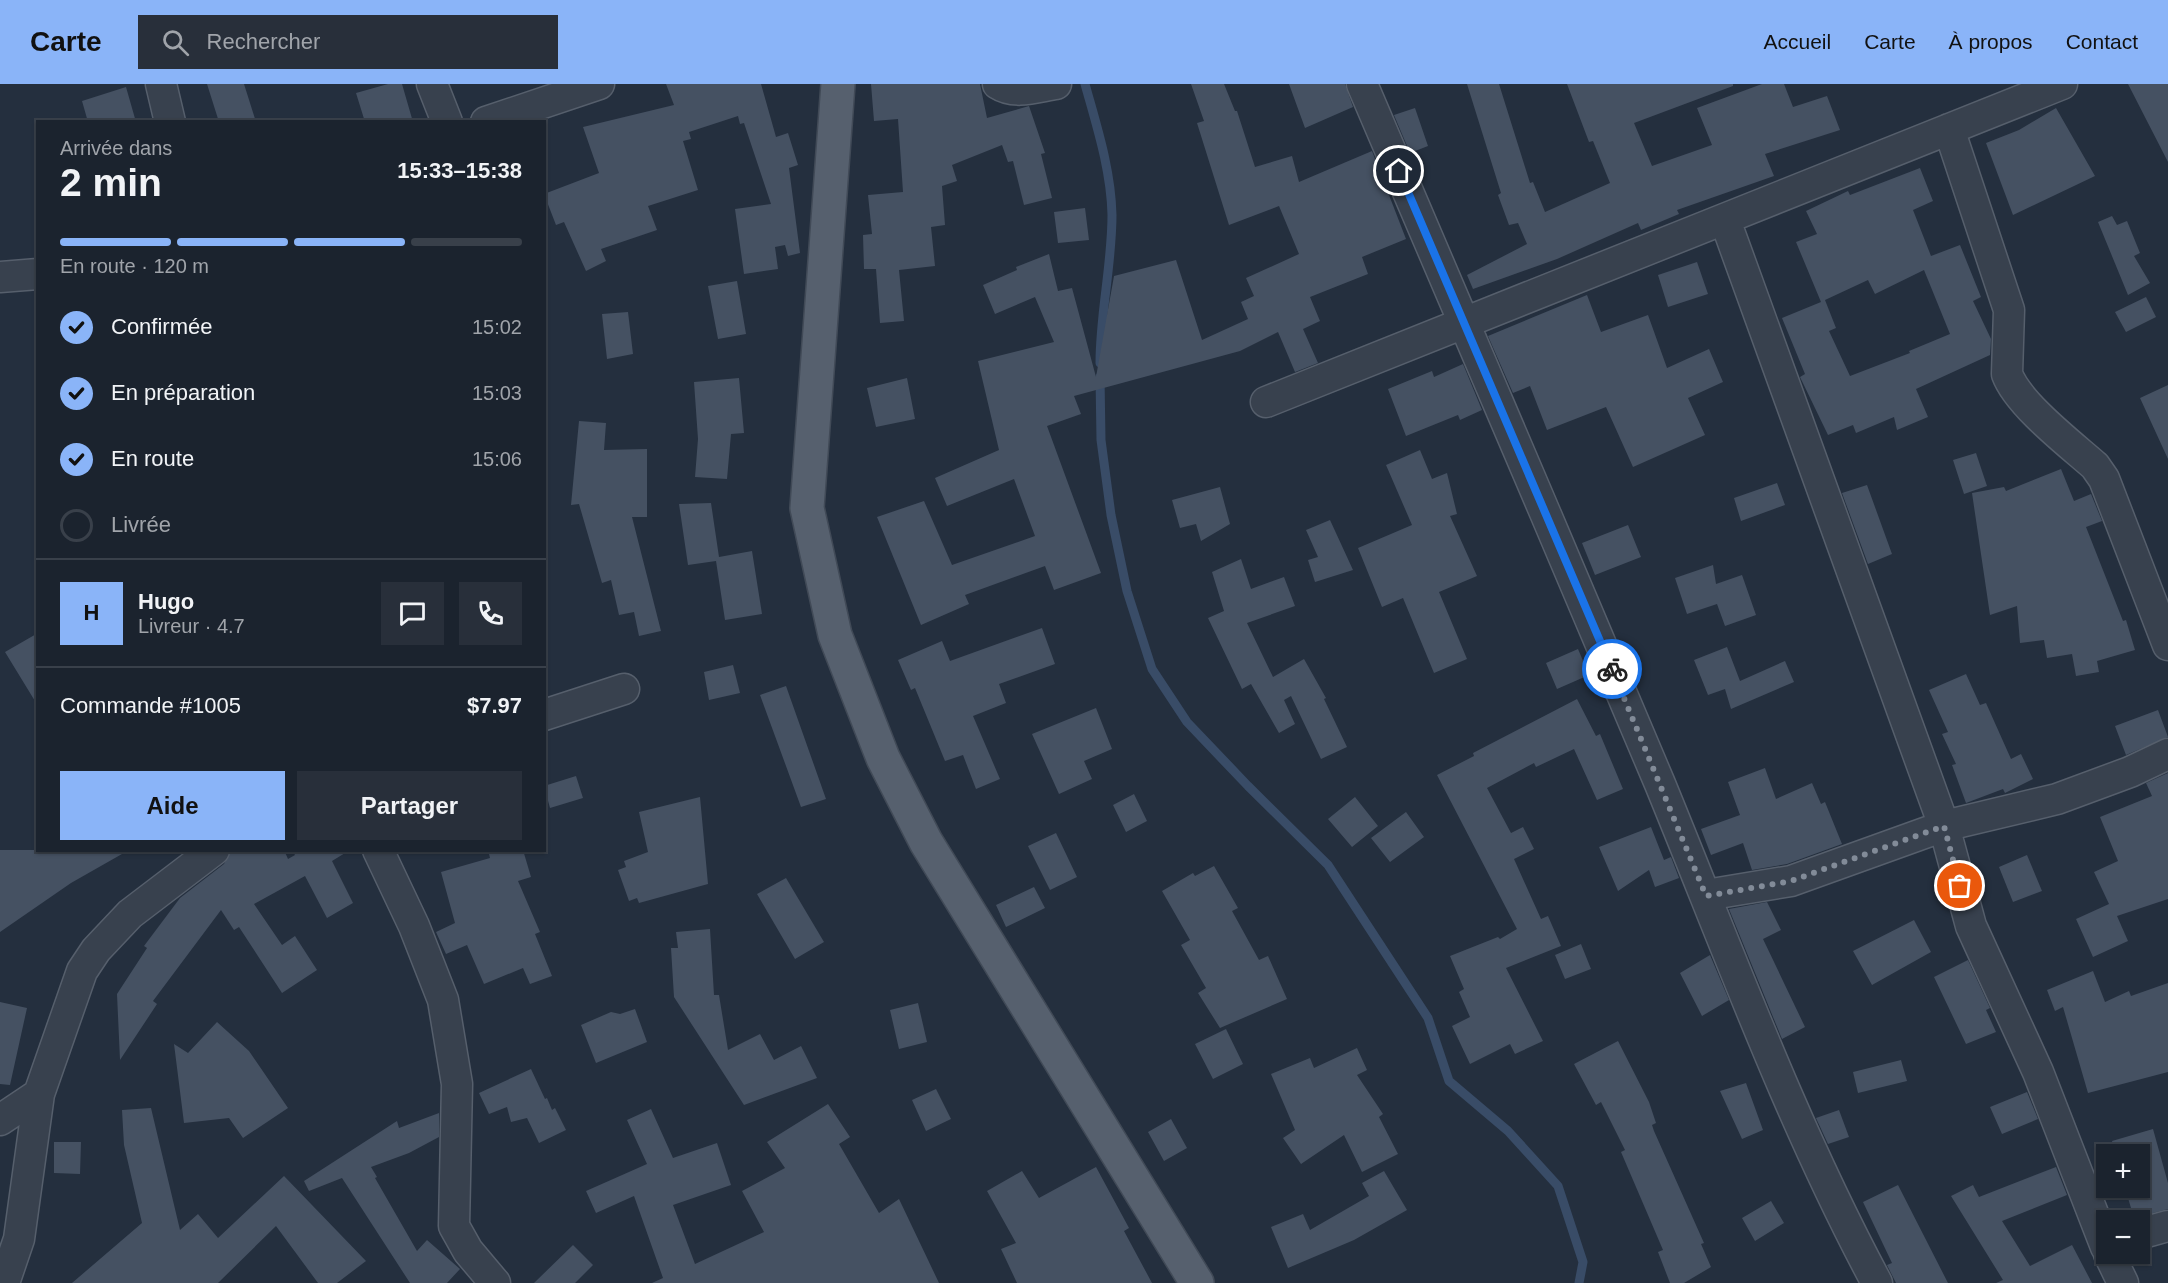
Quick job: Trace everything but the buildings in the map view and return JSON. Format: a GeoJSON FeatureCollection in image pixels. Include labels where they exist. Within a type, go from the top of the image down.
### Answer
{"type":"FeatureCollection","features":[{"type":"Feature","properties":{"kind":"main road"},"geometry":{"type":"LineString","coordinates":[[838,84],[807,508],[836,635],[883,758],[926,842],[1197,1283]]}},
{"type":"Feature","properties":{"kind":"street"},"geometry":{"type":"LineString","coordinates":[[161,84],[170,120]]}},
{"type":"Feature","properties":{"kind":"street"},"geometry":{"type":"LineString","coordinates":[[432,84],[446,120]]}},
{"type":"Feature","properties":{"kind":"street"},"geometry":{"type":"LineString","coordinates":[[492,120],[599,84]]}},
{"type":"Feature","properties":{"kind":"street"},"geometry":{"type":"LineString","coordinates":[[998,84],[1009,90],[1056,84]]}},
{"type":"Feature","properties":{"kind":"street"},"geometry":{"type":"LineString","coordinates":[[1362,84],[1706,896],[1750,1010],[1825,1179],[1877,1283]]}},
{"type":"Feature","properties":{"kind":"street"},"geometry":{"type":"LineString","coordinates":[[1266,402],[2062,84]]}},
{"type":"Feature","properties":{"kind":"street"},"geometry":{"type":"LineString","coordinates":[[1949,129],[2009,310],[2007,374],[2024,400],[2095,466],[2104,479],[2168,645]]}},
{"type":"Feature","properties":{"kind":"street"},"geometry":{"type":"LineString","coordinates":[[1725,220],[1944,826],[1971,926],[2038,1072],[2096,1221]]}},
{"type":"Feature","properties":{"kind":"street"},"geometry":{"type":"LineString","coordinates":[[0,277],[36,274]]}},
{"type":"Feature","properties":{"kind":"street"},"geometry":{"type":"LineString","coordinates":[[546,714],[624,689]]}},
{"type":"Feature","properties":{"kind":"street"},"geometry":{"type":"LineString","coordinates":[[1706,896],[1791,881],[1944,826],[2056,799],[2130,772],[2168,754]]}},
{"type":"Feature","properties":{"kind":"street"},"geometry":{"type":"LineString","coordinates":[[4,1283],[19,1239],[39,1094],[82,971],[96,950],[130,914],[211,852]]}},
{"type":"Feature","properties":{"kind":"street"},"geometry":{"type":"LineString","coordinates":[[379,852],[414,926],[443,1000],[457,1084],[454,1226],[468,1251],[495,1283]]}},
{"type":"Feature","properties":{"kind":"street"},"geometry":{"type":"LineString","coordinates":[[0,1120],[39,1094]]}},
{"type":"Feature","properties":{"kind":"street"},"geometry":{"type":"LineString","coordinates":[[2150,1231],[2168,1226]]}},
{"type":"Feature","properties":{"kind":"street"},"geometry":{"type":"LineString","coordinates":[[2114,1264],[2123,1283]]}},
{"type":"Feature","properties":{"kind":"waterway"},"geometry":{"type":"LineString","coordinates":[[1085,84],[1106,165],[1112,215],[1100,363]]}},
{"type":"Feature","properties":{"kind":"waterway"},"geometry":{"type":"LineString","coordinates":[[1100,377],[1101,440],[1111,515],[1127,591],[1152,669],[1187,722],[1328,865],[1428,1018],[1449,1081],[1508,1131],[1558,1186],[1583,1262],[1579,1283]]}},
{"type":"Feature","properties":{"kind":"way so far"},"geometry":{"type":"LineString","coordinates":[[1612,669],[1706,896],[1746,886],[1791,881],[1944,826],[1960,886]]}},
{"type":"Feature","properties":{"kind":"route"},"geometry":{"type":"LineString","coordinates":[[1399,171],[1612,669]]}}]}
